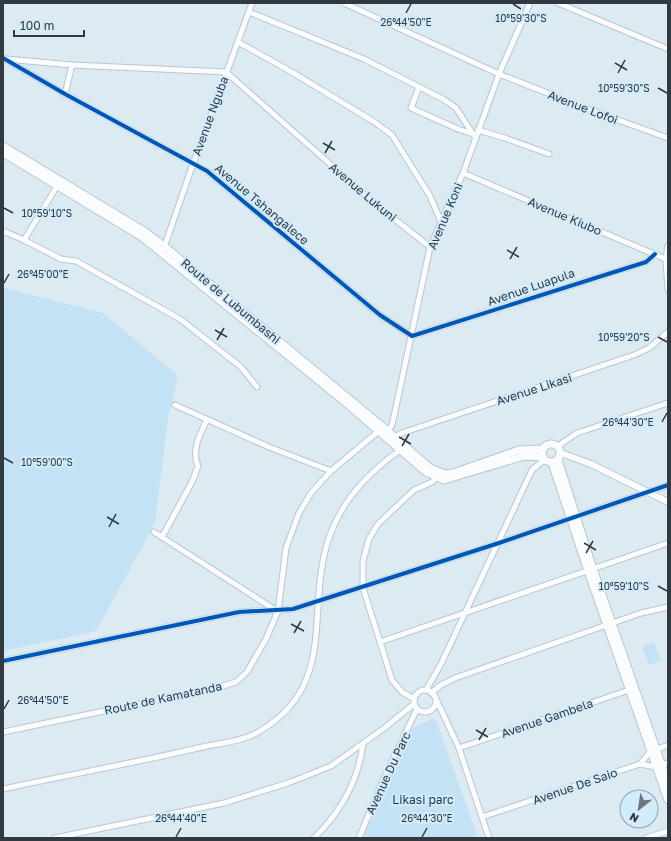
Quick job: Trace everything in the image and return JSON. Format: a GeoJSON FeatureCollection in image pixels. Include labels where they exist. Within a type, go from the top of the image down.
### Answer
{"type":"FeatureCollection","features":[{"type":"Feature","properties":{"kind":"highway","name":"Route de Lubumbashi"},"geometry":{"type":"LineString","coordinates":[[3,146],[59,183]]}},
{"type":"Feature","properties":{"kind":"highway","name":"Route de Lubumbashi"},"geometry":{"type":"LineString","coordinates":[[3,153],[144,231],[162,249],[384,432],[400,450],[426,472],[442,476]]}},
{"type":"Feature","properties":{"kind":"highway","name":"Route de Lubumbashi"},"geometry":{"type":"LineString","coordinates":[[384,432],[395,437],[430,468],[442,476]]}},
{"type":"Feature","properties":{"kind":"highway"},"geometry":{"type":"LineString","coordinates":[[543,455],[547,444],[558,446],[557,459],[573,518],[653,751],[662,765],[668,783]]}},
{"type":"Feature","properties":{"kind":"highway"},"geometry":{"type":"LineString","coordinates":[[442,476],[519,450],[557,459]]}},
{"type":"Feature","properties":{"kind":"highway"},"geometry":{"type":"LineString","coordinates":[[662,765],[668,800]]}},
{"type":"Feature","properties":{"kind":"main road"},"geometry":{"type":"LineString","coordinates":[[557,459],[591,464],[668,502]]}},
{"type":"Feature","properties":{"kind":"street","name":"Avenue Nguba"},"geometry":{"type":"LineString","coordinates":[[162,249],[252,3]]}},
{"type":"Feature","properties":{"kind":"street","name":"Avenue Lofoi"},"geometry":{"type":"LineString","coordinates":[[344,3],[499,74],[592,111],[668,138]]}},
{"type":"Feature","properties":{"kind":"street","name":"Avenue Koni"},"geometry":{"type":"LineString","coordinates":[[384,432],[412,336],[414,319],[430,247],[442,224],[463,173],[474,136],[478,130],[499,74],[530,3]]}},
{"type":"Feature","properties":{"kind":"street"},"geometry":{"type":"LineString","coordinates":[[558,3],[668,49]]}},
{"type":"Feature","properties":{"kind":"street"},"geometry":{"type":"LineString","coordinates":[[249,12],[364,59],[419,87],[456,108],[474,136]]}},
{"type":"Feature","properties":{"kind":"street"},"geometry":{"type":"LineString","coordinates":[[238,42],[290,71],[373,121],[392,135],[430,196],[442,224]]}},
{"type":"Feature","properties":{"kind":"street"},"geometry":{"type":"LineString","coordinates":[[4,58],[72,64],[226,72]]}},
{"type":"Feature","properties":{"kind":"street","name":"Avenue Tshangalece"},"geometry":{"type":"LineString","coordinates":[[4,58],[65,94],[207,171],[375,310],[412,336]]}},
{"type":"Feature","properties":{"kind":"street"},"geometry":{"type":"LineString","coordinates":[[65,94],[72,64]]}},
{"type":"Feature","properties":{"kind":"street","name":"Avenue Lukuni"},"geometry":{"type":"LineString","coordinates":[[226,72],[373,202],[430,247]]}},
{"type":"Feature","properties":{"kind":"street"},"geometry":{"type":"LineString","coordinates":[[419,87],[411,108],[474,136]]}},
{"type":"Feature","properties":{"kind":"street"},"geometry":{"type":"LineString","coordinates":[[478,130],[506,138],[549,154]]}},
{"type":"Feature","properties":{"kind":"street","name":"Avenue Kiubo"},"geometry":{"type":"LineString","coordinates":[[463,173],[667,260]]}},
{"type":"Feature","properties":{"kind":"street"},"geometry":{"type":"LineString","coordinates":[[24,240],[59,183]]}},
{"type":"Feature","properties":{"kind":"street"},"geometry":{"type":"LineString","coordinates":[[3,231],[61,259],[76,261],[180,319],[240,367],[257,388]]}},
{"type":"Feature","properties":{"kind":"street"},"geometry":{"type":"LineString","coordinates":[[668,246],[668,289]]}},
{"type":"Feature","properties":{"kind":"street","name":"Avenue Luapula"},"geometry":{"type":"LineString","coordinates":[[412,336],[646,262],[655,254]]}},
{"type":"Feature","properties":{"kind":"street","name":"Avenue Likasi"},"geometry":{"type":"LineString","coordinates":[[395,437],[402,433],[634,355],[649,348],[668,332]]}},
{"type":"Feature","properties":{"kind":"street"},"geometry":{"type":"LineString","coordinates":[[558,446],[576,434],[668,403]]}},
{"type":"Feature","properties":{"kind":"street"},"geometry":{"type":"LineString","coordinates":[[175,405],[268,447],[331,471]]}},
{"type":"Feature","properties":{"kind":"street"},"geometry":{"type":"LineString","coordinates":[[162,537],[192,482],[198,466],[194,458],[197,443],[207,420]]}},
{"type":"Feature","properties":{"kind":"street","name":"Route de Kamatanda"},"geometry":{"type":"LineString","coordinates":[[3,732],[236,682],[247,672],[255,660],[278,611],[286,548],[299,513],[311,493],[331,471],[346,458],[384,432]]}},
{"type":"Feature","properties":{"kind":"street"},"geometry":{"type":"LineString","coordinates":[[3,789],[170,755],[258,733],[282,715],[303,687],[312,662],[322,566],[336,520],[370,475],[400,450]]}},
{"type":"Feature","properties":{"kind":"street"},"geometry":{"type":"LineString","coordinates":[[442,476],[414,490],[378,524],[369,539],[363,561],[363,588],[392,680],[423,712],[429,711],[435,704],[431,693],[441,664],[532,470],[543,455]]}},
{"type":"Feature","properties":{"kind":"street"},"geometry":{"type":"LineString","coordinates":[[3,661],[239,612],[293,609],[363,588],[668,485]]}},
{"type":"Feature","properties":{"kind":"street"},"geometry":{"type":"LineString","coordinates":[[154,532],[278,611]]}},
{"type":"Feature","properties":{"kind":"street"},"geometry":{"type":"LineString","coordinates":[[380,642],[668,543]]}},
{"type":"Feature","properties":{"kind":"street"},"geometry":{"type":"LineString","coordinates":[[55,838],[224,803],[288,783],[331,766],[363,744],[415,704],[418,692],[431,693],[441,685],[455,678],[610,624],[641,614],[667,609]]}},
{"type":"Feature","properties":{"kind":"street","name":"Avenue Gambela"},"geometry":{"type":"LineString","coordinates":[[459,748],[632,689]]}},
{"type":"Feature","properties":{"kind":"street"},"geometry":{"type":"LineString","coordinates":[[431,693],[459,748],[488,838]]}},
{"type":"Feature","properties":{"kind":"street","name":"Avenue Du Parc"},"geometry":{"type":"LineString","coordinates":[[359,838],[415,704]]}},
{"type":"Feature","properties":{"kind":"street"},"geometry":{"type":"LineString","coordinates":[[314,838],[335,816],[346,797],[358,770],[363,744]]}},
{"type":"Feature","properties":{"kind":"street"},"geometry":{"type":"LineString","coordinates":[[640,764],[653,751],[668,745]]}},
{"type":"Feature","properties":{"kind":"street","name":"Avenue De Saio"},"geometry":{"type":"LineString","coordinates":[[482,817],[640,764],[662,765]]}},
{"type":"Feature","properties":{"kind":"street"},"geometry":{"type":"LineString","coordinates":[[646,838],[668,831]]}},
{"type":"Feature","properties":{"kind":"green space"},"geometry":{"type":"Polygon","coordinates":[[[3,288],[103,313],[178,376],[168,418],[155,523],[96,631],[3,651],[3,288]]]}},
{"type":"Feature","properties":{"kind":"green space"},"geometry":{"type":"Polygon","coordinates":[[[654,642],[661,661],[649,665],[642,646],[654,642]]]}},
{"type":"Feature","properties":{"kind":"green space","name":"Likasi parc"},"geometry":{"type":"Polygon","coordinates":[[[435,718],[478,838],[363,838],[412,728],[435,718]]]}},
{"type":"Feature","properties":{"kind":"cycle path"},"geometry":{"type":"LineString","coordinates":[[3,58],[65,94],[207,171],[380,315],[412,336],[646,262],[655,254]]}},
{"type":"Feature","properties":{"kind":"cycle path"},"geometry":{"type":"LineString","coordinates":[[3,661],[239,612],[293,609],[499,543],[668,485]]}}]}
